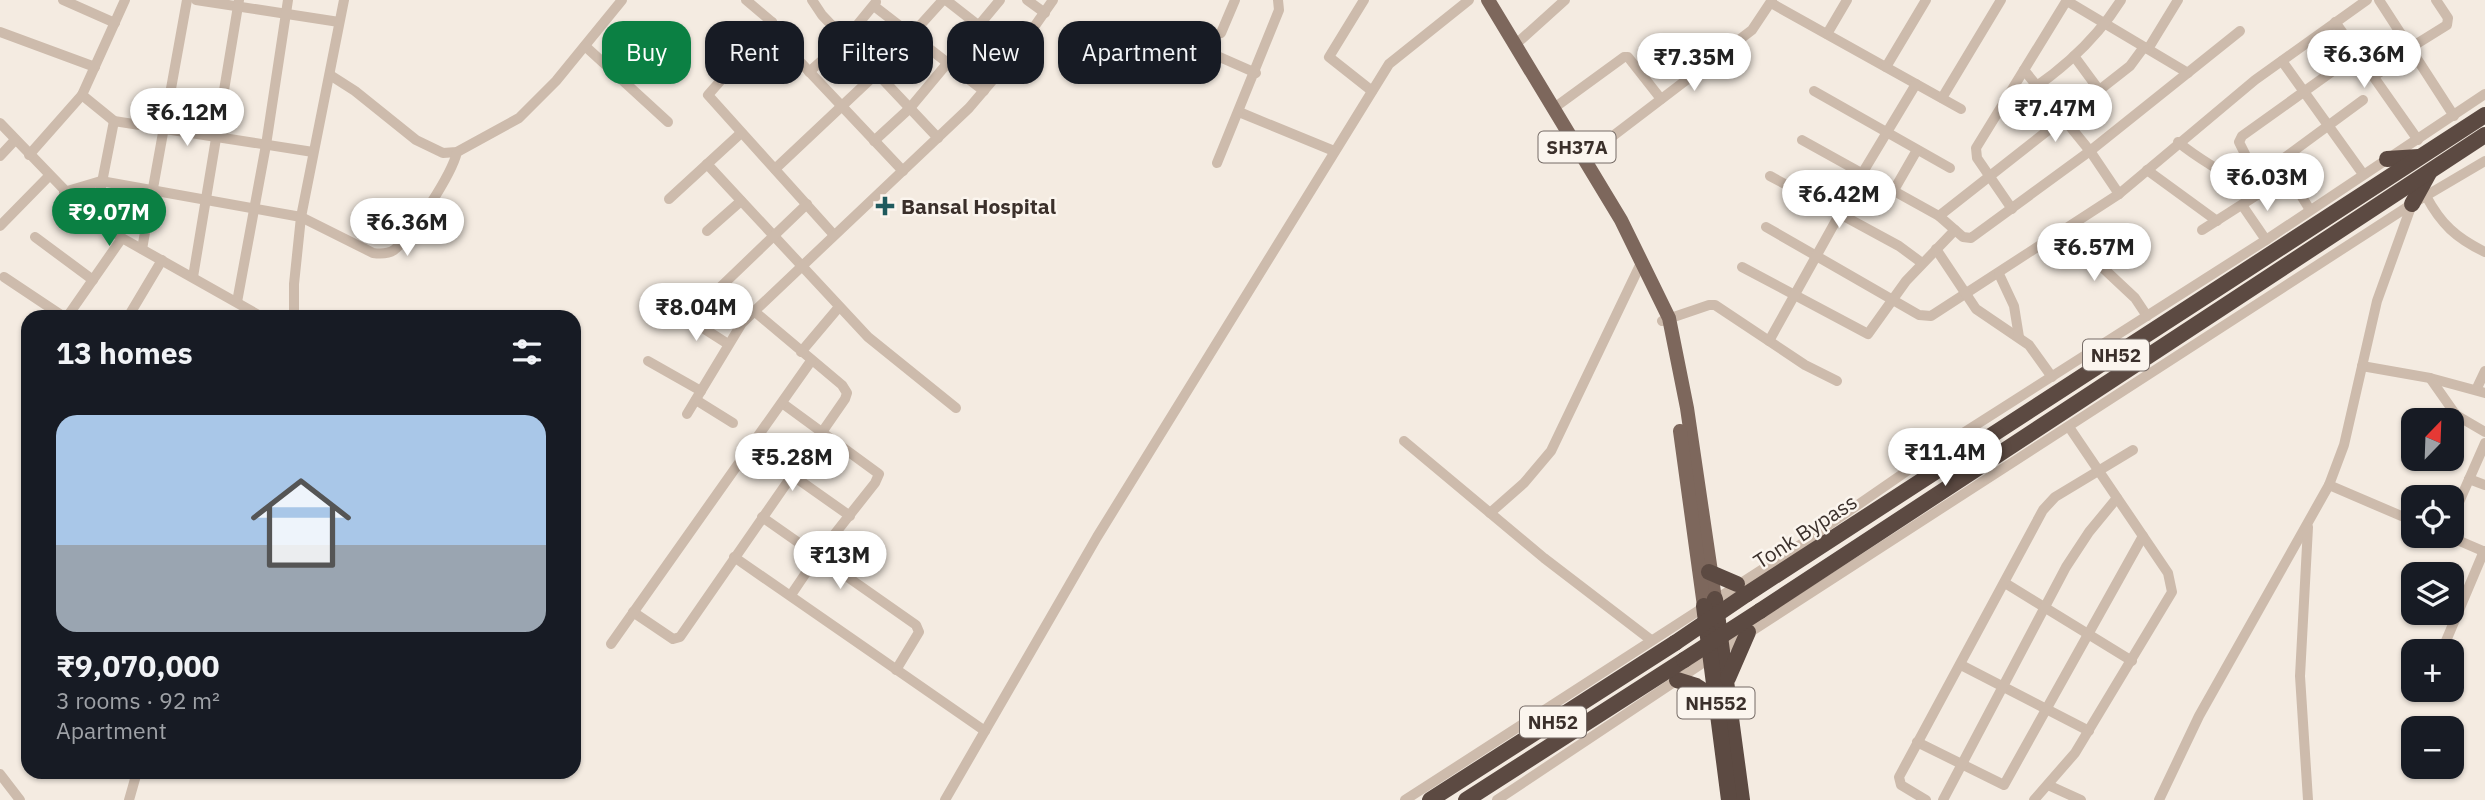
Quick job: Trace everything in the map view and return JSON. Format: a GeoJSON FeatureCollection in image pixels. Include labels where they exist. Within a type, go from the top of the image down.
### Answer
{"type":"FeatureCollection","features":[{"type":"Feature","properties":{"kind":"highway","name":"Tonk Bypass"},"geometry":{"type":"LineString","coordinates":[[1430,800],[1675,643],[1742,589],[2426,164],[2485,115]]}},
{"type":"Feature","properties":{"kind":"highway","name":"NH52"},"geometry":{"type":"LineString","coordinates":[[1466,800],[1760,611],[2426,164],[2485,135]]}},
{"type":"Feature","properties":{"kind":"highway"},"geometry":{"type":"LineString","coordinates":[[2387,159],[2426,164],[2419,200]]}},
{"type":"Feature","properties":{"kind":"highway"},"geometry":{"type":"LineString","coordinates":[[1709,572],[1742,589]]}},
{"type":"Feature","properties":{"kind":"highway","name":"NH552"},"geometry":{"type":"LineString","coordinates":[[1710,603],[1716,654],[1715,698],[1729,800]]}},
{"type":"Feature","properties":{"kind":"highway"},"geometry":{"type":"LineString","coordinates":[[1726,682],[1748,632]]}},
{"type":"Feature","properties":{"kind":"highway","name":"NH552"},"geometry":{"type":"LineString","coordinates":[[1716,654],[1726,682],[1742,800]]}},
{"type":"Feature","properties":{"kind":"highway"},"geometry":{"type":"LineString","coordinates":[[1677,680],[1696,686],[1715,698]]}},
{"type":"Feature","properties":{"kind":"main road","name":"SH37A"},"geometry":{"type":"LineString","coordinates":[[1488,0],[1584,158],[1643,261],[1659,298],[1687,408],[1709,572],[1710,603]]}},
{"type":"Feature","properties":{"kind":"main road","name":"SH37A"},"geometry":{"type":"LineString","coordinates":[[1665,320],[1710,603]]}},
{"type":"Feature","properties":{"kind":"street"},"geometry":{"type":"LineString","coordinates":[[63,0],[115,23]]}},
{"type":"Feature","properties":{"kind":"street"},"geometry":{"type":"LineString","coordinates":[[29,155],[82,95],[125,0]]}},
{"type":"Feature","properties":{"kind":"street"},"geometry":{"type":"LineString","coordinates":[[142,249],[163,129],[182,43],[187,0]]}},
{"type":"Feature","properties":{"kind":"street"},"geometry":{"type":"LineString","coordinates":[[195,0],[238,4],[339,22]]}},
{"type":"Feature","properties":{"kind":"street"},"geometry":{"type":"LineString","coordinates":[[237,302],[266,145],[288,0]]}},
{"type":"Feature","properties":{"kind":"street"},"geometry":{"type":"LineString","coordinates":[[294,310],[301,217],[344,0]]}},
{"type":"Feature","properties":{"kind":"street"},"geometry":{"type":"LineString","coordinates":[[330,75],[416,140],[443,153],[457,152],[519,118],[585,46],[622,0]]}},
{"type":"Feature","properties":{"kind":"street"},"geometry":{"type":"LineString","coordinates":[[746,0],[771,21]]}},
{"type":"Feature","properties":{"kind":"street"},"geometry":{"type":"LineString","coordinates":[[812,0],[829,21]]}},
{"type":"Feature","properties":{"kind":"street"},"geometry":{"type":"LineString","coordinates":[[926,21],[944,0],[972,21]]}},
{"type":"Feature","properties":{"kind":"street"},"geometry":{"type":"LineString","coordinates":[[983,21],[1000,0]]}},
{"type":"Feature","properties":{"kind":"street"},"geometry":{"type":"LineString","coordinates":[[1027,0],[1045,13]]}},
{"type":"Feature","properties":{"kind":"street"},"geometry":{"type":"LineString","coordinates":[[1039,21],[1053,0]]}},
{"type":"Feature","properties":{"kind":"street"},"geometry":{"type":"LineString","coordinates":[[1221,33],[1235,0]]}},
{"type":"Feature","properties":{"kind":"street"},"geometry":{"type":"LineString","coordinates":[[1217,163],[1256,73],[1281,5],[1278,0]]}},
{"type":"Feature","properties":{"kind":"street"},"geometry":{"type":"LineString","coordinates":[[1364,0],[1329,57],[1372,91]]}},
{"type":"Feature","properties":{"kind":"street"},"geometry":{"type":"LineString","coordinates":[[945,800],[1097,537],[1389,64],[1469,0]]}},
{"type":"Feature","properties":{"kind":"street"},"geometry":{"type":"LineString","coordinates":[[1515,45],[1565,0]]}},
{"type":"Feature","properties":{"kind":"street"},"geometry":{"type":"LineString","coordinates":[[1827,34],[1847,0]]}},
{"type":"Feature","properties":{"kind":"street"},"geometry":{"type":"LineString","coordinates":[[1886,67],[1926,0]]}},
{"type":"Feature","properties":{"kind":"street"},"geometry":{"type":"LineString","coordinates":[[1942,99],[2001,0]]}},
{"type":"Feature","properties":{"kind":"street"},"geometry":{"type":"LineString","coordinates":[[2012,209],[1977,158],[1976,148],[2067,0],[2188,73]]}},
{"type":"Feature","properties":{"kind":"street"},"geometry":{"type":"LineString","coordinates":[[2003,106],[2037,85],[2074,56],[2106,24],[2121,0]]}},
{"type":"Feature","properties":{"kind":"street"},"geometry":{"type":"LineString","coordinates":[[1938,216],[2130,66],[2146,48],[2178,0]]}},
{"type":"Feature","properties":{"kind":"street"},"geometry":{"type":"LineString","coordinates":[[1766,227],[1819,255],[1919,315],[1931,316],[2074,226],[2119,194],[2178,142],[2282,61],[2367,0]]}},
{"type":"Feature","properties":{"kind":"street"},"geometry":{"type":"LineString","coordinates":[[2379,0],[2454,116]]}},
{"type":"Feature","properties":{"kind":"street"},"geometry":{"type":"LineString","coordinates":[[2374,76],[2447,25],[2448,18],[2436,0]]}},
{"type":"Feature","properties":{"kind":"street"},"geometry":{"type":"LineString","coordinates":[[1584,158],[1752,30],[1772,1],[1961,109]]}},
{"type":"Feature","properties":{"kind":"street"},"geometry":{"type":"LineString","coordinates":[[861,21],[876,3],[896,21]]}},
{"type":"Feature","properties":{"kind":"street"},"geometry":{"type":"LineString","coordinates":[[192,277],[238,4]]}},
{"type":"Feature","properties":{"kind":"street"},"geometry":{"type":"LineString","coordinates":[[2335,22],[2418,140]]}},
{"type":"Feature","properties":{"kind":"street"},"geometry":{"type":"LineString","coordinates":[[1802,140],[1938,216],[1967,239],[2090,151],[2241,31]]}},
{"type":"Feature","properties":{"kind":"street"},"geometry":{"type":"LineString","coordinates":[[0,32],[95,67]]}},
{"type":"Feature","properties":{"kind":"street"},"geometry":{"type":"LineString","coordinates":[[585,46],[668,122]]}},
{"type":"Feature","properties":{"kind":"street"},"geometry":{"type":"LineString","coordinates":[[933,52],[947,62]]}},
{"type":"Feature","properties":{"kind":"street"},"geometry":{"type":"LineString","coordinates":[[2228,173],[2245,154],[2239,142],[2242,136],[2358,53]]}},
{"type":"Feature","properties":{"kind":"street"},"geometry":{"type":"LineString","coordinates":[[2074,56],[2099,90]]}},
{"type":"Feature","properties":{"kind":"street"},"geometry":{"type":"LineString","coordinates":[[1554,108],[1624,57],[1628,57],[1661,99]]}},
{"type":"Feature","properties":{"kind":"street"},"geometry":{"type":"LineString","coordinates":[[1221,58],[1256,73]]}},
{"type":"Feature","properties":{"kind":"street"},"geometry":{"type":"LineString","coordinates":[[2282,61],[2363,174]]}},
{"type":"Feature","properties":{"kind":"street"},"geometry":{"type":"LineString","coordinates":[[809,72],[818,64]]}},
{"type":"Feature","properties":{"kind":"street"},"geometry":{"type":"LineString","coordinates":[[874,141],[910,108],[947,66]]}},
{"type":"Feature","properties":{"kind":"street"},"geometry":{"type":"LineString","coordinates":[[804,67],[903,171]]}},
{"type":"Feature","properties":{"kind":"street"},"geometry":{"type":"LineString","coordinates":[[2024,70],[2090,151],[2119,194]]}},
{"type":"Feature","properties":{"kind":"street"},"geometry":{"type":"LineString","coordinates":[[718,84],[708,95],[834,235]]}},
{"type":"Feature","properties":{"kind":"street"},"geometry":{"type":"LineString","coordinates":[[775,169],[865,84]]}},
{"type":"Feature","properties":{"kind":"street"},"geometry":{"type":"LineString","coordinates":[[887,84],[938,138]]}},
{"type":"Feature","properties":{"kind":"street"},"geometry":{"type":"LineString","coordinates":[[975,84],[984,91]]}},
{"type":"Feature","properties":{"kind":"street"},"geometry":{"type":"LineString","coordinates":[[687,414],[728,344],[754,311],[938,138],[990,84]]}},
{"type":"Feature","properties":{"kind":"street"},"geometry":{"type":"LineString","coordinates":[[1769,341],[1863,172],[1916,84]]}},
{"type":"Feature","properties":{"kind":"street"},"geometry":{"type":"LineString","coordinates":[[1814,91],[1950,168]]}},
{"type":"Feature","properties":{"kind":"street"},"geometry":{"type":"LineString","coordinates":[[1405,800],[1710,603],[1742,589],[2052,377],[2266,240],[2485,94]]}},
{"type":"Feature","properties":{"kind":"street"},"geometry":{"type":"LineString","coordinates":[[82,95],[114,121],[313,152]]}},
{"type":"Feature","properties":{"kind":"street"},"geometry":{"type":"LineString","coordinates":[[2310,210],[2280,161],[2363,100]]}},
{"type":"Feature","properties":{"kind":"street"},"geometry":{"type":"LineString","coordinates":[[1239,112],[1334,151]]}},
{"type":"Feature","properties":{"kind":"street"},"geometry":{"type":"LineString","coordinates":[[95,218],[114,121]]}},
{"type":"Feature","properties":{"kind":"street"},"geometry":{"type":"LineString","coordinates":[[0,123],[64,192],[95,218],[122,238],[250,310]]}},
{"type":"Feature","properties":{"kind":"street"},"geometry":{"type":"LineString","coordinates":[[669,199],[741,133]]}},
{"type":"Feature","properties":{"kind":"street"},"geometry":{"type":"LineString","coordinates":[[0,156],[15,140]]}},
{"type":"Feature","properties":{"kind":"street"},"geometry":{"type":"LineString","coordinates":[[2178,142],[2209,167],[2228,173],[2253,197]]}},
{"type":"Feature","properties":{"kind":"street"},"geometry":{"type":"LineString","coordinates":[[1894,190],[1917,150]]}},
{"type":"Feature","properties":{"kind":"street"},"geometry":{"type":"LineString","coordinates":[[64,192],[102,181],[301,217],[373,253],[393,251],[447,179],[457,152]]}},
{"type":"Feature","properties":{"kind":"street"},"geometry":{"type":"LineString","coordinates":[[1497,800],[1748,632],[2485,160]]}},
{"type":"Feature","properties":{"kind":"street"},"geometry":{"type":"LineString","coordinates":[[707,164],[868,337],[956,408]]}},
{"type":"Feature","properties":{"kind":"street"},"geometry":{"type":"LineString","coordinates":[[2147,170],[2217,220]]}},
{"type":"Feature","properties":{"kind":"street"},"geometry":{"type":"LineString","coordinates":[[0,226],[49,176]]}},
{"type":"Feature","properties":{"kind":"street"},"geometry":{"type":"LineString","coordinates":[[1770,176],[1899,246],[1922,263]]}},
{"type":"Feature","properties":{"kind":"street"},"geometry":{"type":"LineString","coordinates":[[2202,230],[2271,186]]}},
{"type":"Feature","properties":{"kind":"street"},"geometry":{"type":"LineString","coordinates":[[2419,200],[2460,240],[2485,252]]}},
{"type":"Feature","properties":{"kind":"street"},"geometry":{"type":"LineString","coordinates":[[2158,800],[2199,716],[2329,485],[2344,445],[2377,301],[2419,200]]}},
{"type":"Feature","properties":{"kind":"street"},"geometry":{"type":"LineString","coordinates":[[707,232],[741,201]]}},
{"type":"Feature","properties":{"kind":"street"},"geometry":{"type":"LineString","coordinates":[[709,298],[807,204]]}},
{"type":"Feature","properties":{"kind":"street"},"geometry":{"type":"LineString","coordinates":[[2242,205],[2266,240]]}},
{"type":"Feature","properties":{"kind":"street"},"geometry":{"type":"LineString","coordinates":[[2074,226],[2103,268],[2135,298],[2147,316]]}},
{"type":"Feature","properties":{"kind":"street"},"geometry":{"type":"LineString","coordinates":[[1742,267],[1868,334],[1892,297],[1955,230]]}},
{"type":"Feature","properties":{"kind":"street"},"geometry":{"type":"LineString","coordinates":[[35,237],[93,280]]}},
{"type":"Feature","properties":{"kind":"street"},"geometry":{"type":"LineString","coordinates":[[70,310],[122,238]]}},
{"type":"Feature","properties":{"kind":"street"},"geometry":{"type":"LineString","coordinates":[[1936,249],[1966,295],[1986,318],[2029,345],[2052,377]]}},
{"type":"Feature","properties":{"kind":"street"},"geometry":{"type":"LineString","coordinates":[[132,310],[162,260]]}},
{"type":"Feature","properties":{"kind":"street"},"geometry":{"type":"LineString","coordinates":[[1490,513],[1524,483],[1552,451],[1643,261]]}},
{"type":"Feature","properties":{"kind":"street"},"geometry":{"type":"LineString","coordinates":[[1999,274],[2014,306],[2018,337]]}},
{"type":"Feature","properties":{"kind":"street"},"geometry":{"type":"LineString","coordinates":[[4,277],[54,310]]}},
{"type":"Feature","properties":{"kind":"street"},"geometry":{"type":"LineString","coordinates":[[1665,320],[1709,305],[1715,306],[1805,365],[1837,381]]}},
{"type":"Feature","properties":{"kind":"street"},"geometry":{"type":"LineString","coordinates":[[801,352],[839,307]]}},
{"type":"Feature","properties":{"kind":"street"},"geometry":{"type":"LineString","coordinates":[[634,612],[677,639],[794,475],[847,393],[842,385],[754,311]]}},
{"type":"Feature","properties":{"kind":"street"},"geometry":{"type":"LineString","coordinates":[[681,314],[728,344]]}},
{"type":"Feature","properties":{"kind":"street"},"geometry":{"type":"LineString","coordinates":[[648,361],[733,423]]}},
{"type":"Feature","properties":{"kind":"street"},"geometry":{"type":"LineString","coordinates":[[611,645],[811,361]]}},
{"type":"Feature","properties":{"kind":"street"},"geometry":{"type":"LineString","coordinates":[[2362,366],[2430,378],[2481,392],[2485,371]]}},
{"type":"Feature","properties":{"kind":"street"},"geometry":{"type":"LineString","coordinates":[[2430,378],[2456,415],[2485,432]]}},
{"type":"Feature","properties":{"kind":"street"},"geometry":{"type":"LineString","coordinates":[[782,403],[879,474],[879,478],[818,555],[791,595]]}},
{"type":"Feature","properties":{"kind":"street"},"geometry":{"type":"LineString","coordinates":[[2034,800],[2089,731],[2172,592],[2168,573],[2101,470],[2069,427]]}},
{"type":"Feature","properties":{"kind":"street"},"geometry":{"type":"LineString","coordinates":[[1404,441],[1490,513],[1651,640]]}},
{"type":"Feature","properties":{"kind":"street"},"geometry":{"type":"LineString","coordinates":[[2464,490],[2485,443]]}},
{"type":"Feature","properties":{"kind":"street"},"geometry":{"type":"LineString","coordinates":[[751,446],[850,516]]}},
{"type":"Feature","properties":{"kind":"street"},"geometry":{"type":"LineString","coordinates":[[1926,800],[1899,782],[1917,742],[2048,503],[2133,450]]}},
{"type":"Feature","properties":{"kind":"street"},"geometry":{"type":"LineString","coordinates":[[2469,479],[2485,485]]}},
{"type":"Feature","properties":{"kind":"street"},"geometry":{"type":"LineString","coordinates":[[2329,485],[2401,516]]}},
{"type":"Feature","properties":{"kind":"street"},"geometry":{"type":"LineString","coordinates":[[1943,800],[2044,606],[2089,532],[2117,498]]}},
{"type":"Feature","properties":{"kind":"street"},"geometry":{"type":"LineString","coordinates":[[762,517],[919,629],[896,670]]}},
{"type":"Feature","properties":{"kind":"street"},"geometry":{"type":"LineString","coordinates":[[2308,524],[2300,676],[2308,800]]}},
{"type":"Feature","properties":{"kind":"street"},"geometry":{"type":"LineString","coordinates":[[1917,742],[2004,785],[2143,536]]}},
{"type":"Feature","properties":{"kind":"street"},"geometry":{"type":"LineString","coordinates":[[2446,639],[2485,551],[2464,542]]}},
{"type":"Feature","properties":{"kind":"street"},"geometry":{"type":"LineString","coordinates":[[734,557],[985,731]]}},
{"type":"Feature","properties":{"kind":"street"},"geometry":{"type":"LineString","coordinates":[[2005,583],[2132,661]]}},
{"type":"Feature","properties":{"kind":"street"},"geometry":{"type":"LineString","coordinates":[[1961,665],[2089,731]]}},
{"type":"Feature","properties":{"kind":"street"},"geometry":{"type":"LineString","coordinates":[[0,775],[20,800]]}},
{"type":"Feature","properties":{"kind":"street"},"geometry":{"type":"LineString","coordinates":[[129,800],[135,779]]}},
{"type":"Feature","properties":{"kind":"street"},"geometry":{"type":"LineString","coordinates":[[2048,785],[2081,800]]}},
{"type":"Feature","properties":{"kind":"place","name":"Bansal Hospital"},"geometry":{"type":"Point","coordinates":[885,206]}}]}
